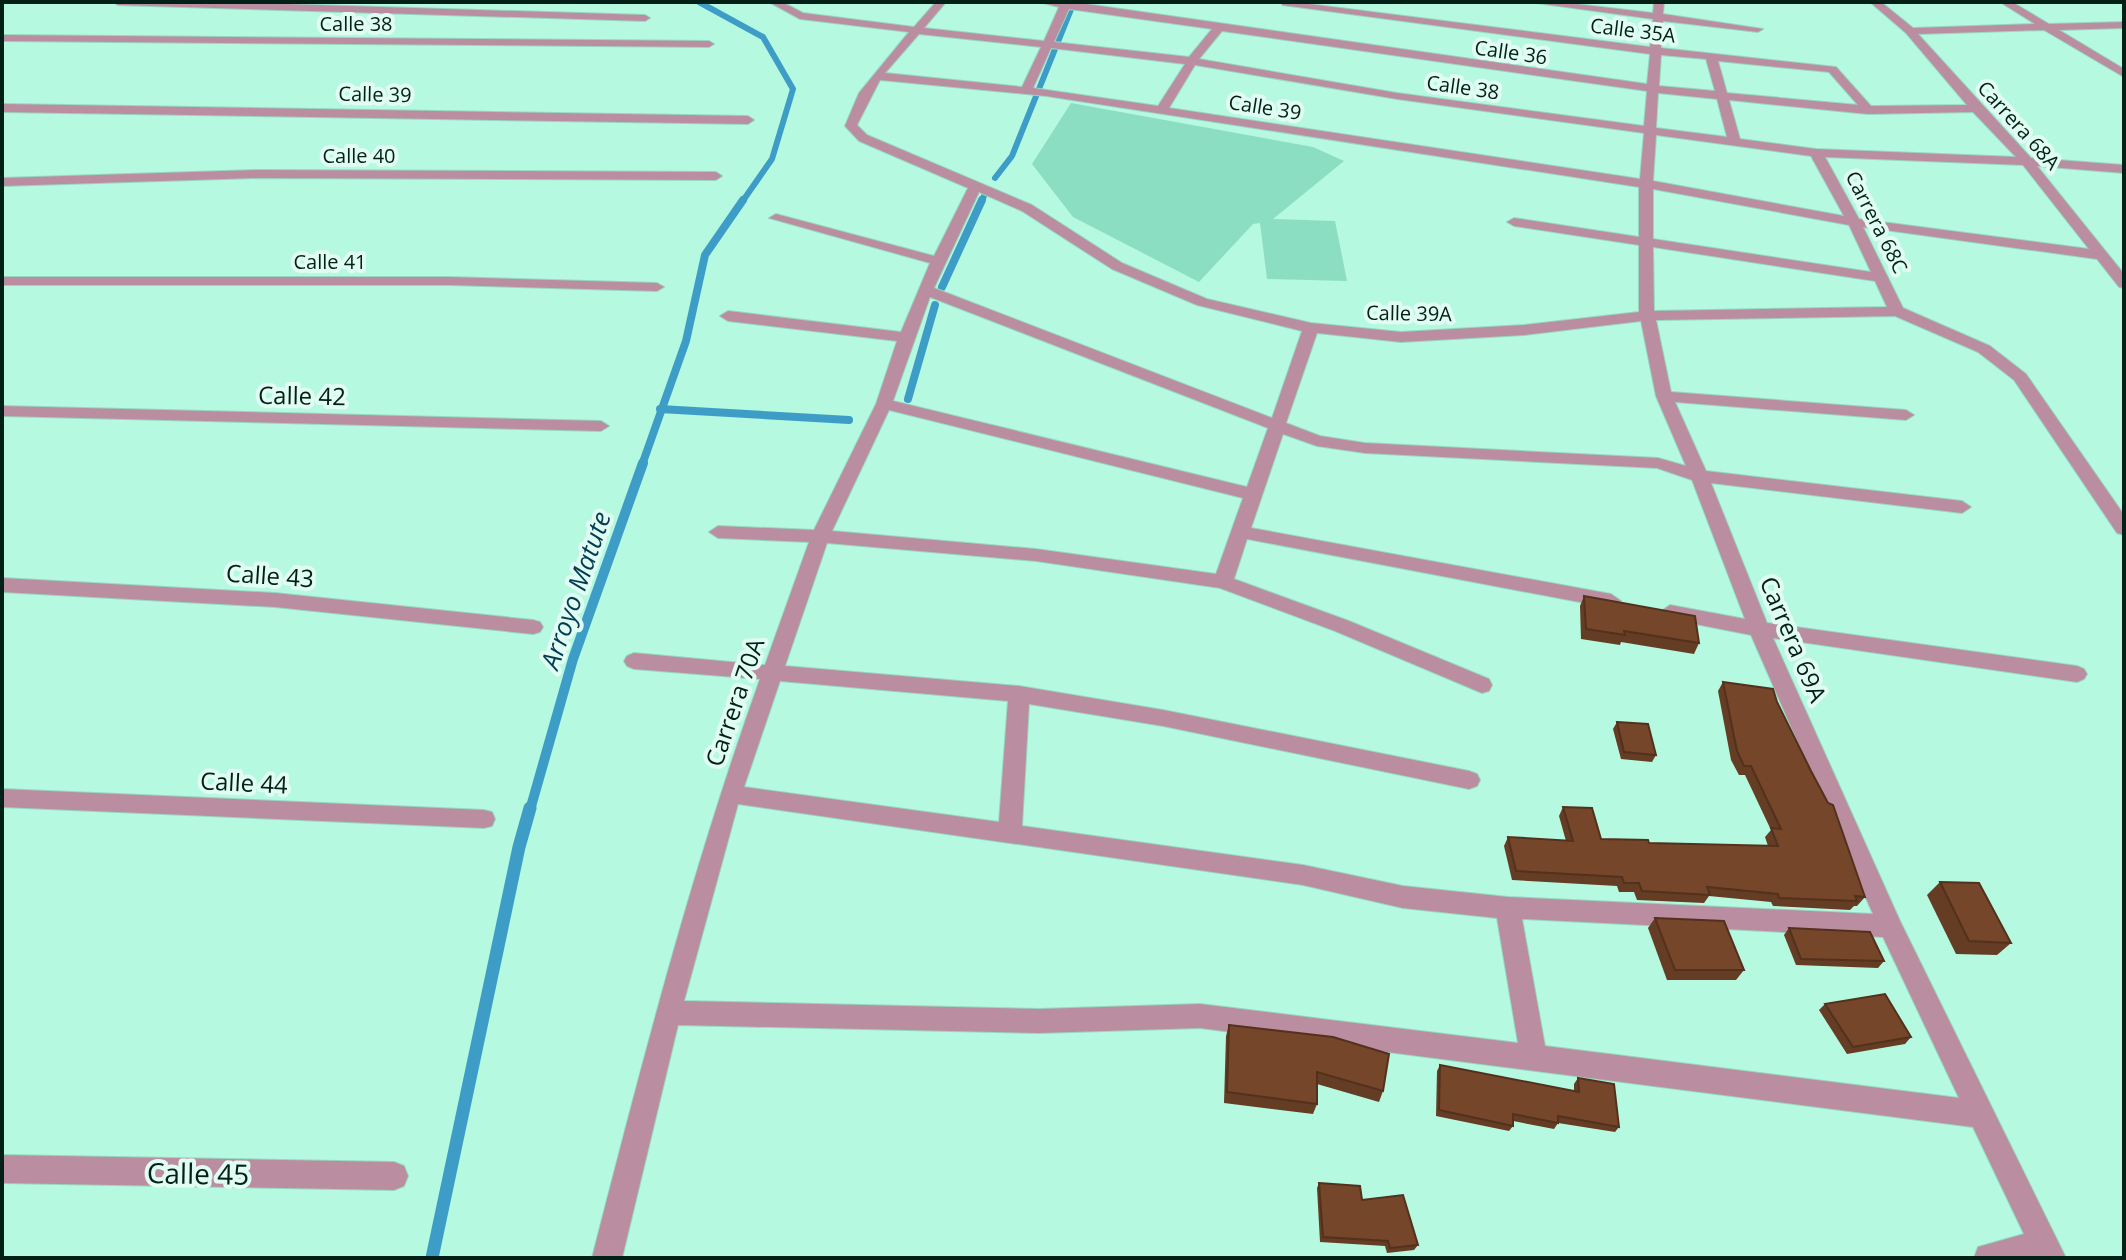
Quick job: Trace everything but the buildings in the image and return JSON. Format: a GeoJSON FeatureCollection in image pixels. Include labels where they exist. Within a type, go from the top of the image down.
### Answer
{"type":"FeatureCollection","features":[{"type":"Feature","properties":{"kind":"street"},"geometry":{"type":"LineString","coordinates":[[118,2],[645,18]]}},
{"type":"Feature","properties":{"kind":"street","name":"Calle 38"},"geometry":{"type":"LineString","coordinates":[[774,2],[800,16],[1192,61],[1397,96],[1816,153],[2027,161],[2124,169]]}},
{"type":"Feature","properties":{"kind":"street"},"geometry":{"type":"LineString","coordinates":[[877,76],[941,2]]}},
{"type":"Feature","properties":{"kind":"street","name":"Calle 36"},"geometry":{"type":"LineString","coordinates":[[1044,2],[1162,14],[1220,26],[1655,89],[1868,110],[1976,108]]}},
{"type":"Feature","properties":{"kind":"street"},"geometry":{"type":"LineString","coordinates":[[1534,2],[1549,20],[1658,9],[1758,29]]}},
{"type":"Feature","properties":{"kind":"street","name":"Carrera 68A"},"geometry":{"type":"LineString","coordinates":[[1875,2],[1910,31],[1976,108],[2027,161],[2124,284]]}},
{"type":"Feature","properties":{"kind":"street"},"geometry":{"type":"LineString","coordinates":[[2005,2],[2123,72]]}},
{"type":"Feature","properties":{"kind":"street","name":"Calle 35A"},"geometry":{"type":"LineString","coordinates":[[1288,3],[1549,20],[1656,51],[1832,69],[1868,110]]}},
{"type":"Feature","properties":{"kind":"street"},"geometry":{"type":"LineString","coordinates":[[1029,91],[1057,45],[1070,5]]}},
{"type":"Feature","properties":{"kind":"street","name":"Carrera 69A"},"geometry":{"type":"LineString","coordinates":[[1658,9],[1655,89],[1648,130],[1646,184],[1649,240],[1647,316],[1664,396],[1759,629],[1890,926],[2047,1250]]}},
{"type":"Feature","properties":{"kind":"street"},"geometry":{"type":"LineString","coordinates":[[1910,31],[2124,25]]}},
{"type":"Feature","properties":{"kind":"street"},"geometry":{"type":"LineString","coordinates":[[1161,111],[1192,61],[1220,26]]}},
{"type":"Feature","properties":{"kind":"street","name":"Calle 38"},"geometry":{"type":"LineString","coordinates":[[2,38],[709,44]]}},
{"type":"Feature","properties":{"kind":"street"},"geometry":{"type":"LineString","coordinates":[[1711,57],[1734,141]]}},
{"type":"Feature","properties":{"kind":"street","name":"Calle 39"},"geometry":{"type":"LineString","coordinates":[[877,76],[1046,93],[1646,184],[1854,222],[2101,255]]}},
{"type":"Feature","properties":{"kind":"street","name":"Calle 39A"},"geometry":{"type":"LineString","coordinates":[[877,76],[851,126],[863,138],[1027,208],[1117,266],[1202,302],[1311,328],[1401,337],[1524,330],[1647,316],[1897,311],[1954,334],[2003,361],[2020,377],[2124,529]]}},
{"type":"Feature","properties":{"kind":"street","name":"Calle 39"},"geometry":{"type":"LineString","coordinates":[[2,108],[748,120]]}},
{"type":"Feature","properties":{"kind":"street","name":"Carrera 68C"},"geometry":{"type":"LineString","coordinates":[[1816,153],[1897,311]]}},
{"type":"Feature","properties":{"kind":"street","name":"Calle 40"},"geometry":{"type":"LineString","coordinates":[[2,182],[259,174],[716,176]]}},
{"type":"Feature","properties":{"kind":"street","name":"Carrera 70A"},"geometry":{"type":"LineString","coordinates":[[607,1258],[668,1013],[730,794],[820,536],[884,404],[906,337],[938,261],[975,187]]}},
{"type":"Feature","properties":{"kind":"street"},"geometry":{"type":"LineString","coordinates":[[776,218],[938,261]]}},
{"type":"Feature","properties":{"kind":"street"},"geometry":{"type":"LineString","coordinates":[[1514,222],[1878,277]]}},
{"type":"Feature","properties":{"kind":"street","name":"Calle 41"},"geometry":{"type":"LineString","coordinates":[[2,281],[449,281],[657,287]]}},
{"type":"Feature","properties":{"kind":"street"},"geometry":{"type":"LineString","coordinates":[[926,290],[1317,441],[1365,448],[1658,463],[1699,476],[1962,507]]}},
{"type":"Feature","properties":{"kind":"street"},"geometry":{"type":"LineString","coordinates":[[728,316],[906,337]]}},
{"type":"Feature","properties":{"kind":"street"},"geometry":{"type":"LineString","coordinates":[[1223,582],[1311,328]]}},
{"type":"Feature","properties":{"kind":"street"},"geometry":{"type":"LineString","coordinates":[[1664,396],[1906,415]]}},
{"type":"Feature","properties":{"kind":"street"},"geometry":{"type":"LineString","coordinates":[[884,404],[1252,494]]}},
{"type":"Feature","properties":{"kind":"street","name":"Calle 42"},"geometry":{"type":"LineString","coordinates":[[2,411],[601,426]]}},
{"type":"Feature","properties":{"kind":"street"},"geometry":{"type":"LineString","coordinates":[[718,532],[820,536],[1036,555],[1223,582],[1342,626],[1482,685]]}},
{"type":"Feature","properties":{"kind":"street"},"geometry":{"type":"LineString","coordinates":[[1242,532],[1759,629],[2077,674]]}},
{"type":"Feature","properties":{"kind":"street","name":"Calle 43"},"geometry":{"type":"LineString","coordinates":[[2,585],[275,600],[533,627]]}},
{"type":"Feature","properties":{"kind":"street"},"geometry":{"type":"LineString","coordinates":[[634,661],[1019,694],[1163,718],[1469,780]]}},
{"type":"Feature","properties":{"kind":"street"},"geometry":{"type":"LineString","coordinates":[[1010,831],[1019,694]]}},
{"type":"Feature","properties":{"kind":"street"},"geometry":{"type":"LineString","coordinates":[[730,794],[1010,831],[1303,875],[1403,897],[1508,908],[1890,926]]}},
{"type":"Feature","properties":{"kind":"street","name":"Calle 44"},"geometry":{"type":"LineString","coordinates":[[2,798],[484,819]]}},
{"type":"Feature","properties":{"kind":"street"},"geometry":{"type":"LineString","coordinates":[[1508,908],[1534,1059]]}},
{"type":"Feature","properties":{"kind":"street"},"geometry":{"type":"LineString","coordinates":[[668,1013],[1039,1021],[1200,1016],[1982,1114]]}},
{"type":"Feature","properties":{"kind":"street","name":"Calle 45"},"geometry":{"type":"LineString","coordinates":[[2,1169],[394,1176]]}},
{"type":"Feature","properties":{"kind":"street"},"geometry":{"type":"LineString","coordinates":[[1989,1258],[2047,1250]]}},
{"type":"Feature","properties":{"kind":"green space"},"geometry":{"type":"Polygon","coordinates":[[[1071,103],[1313,147],[1344,161],[1273,219],[1335,221],[1347,281],[1267,279],[1260,223],[1253,224],[1199,282],[1073,217],[1032,164],[1071,103]]]}},
{"type":"Feature","properties":{"kind":"waterway","name":"Arroyo Matute"},"geometry":{"type":"LineString","coordinates":[[699,2],[763,37],[793,89],[772,159],[742,202]]}},
{"type":"Feature","properties":{"kind":"waterway"},"geometry":{"type":"LineString","coordinates":[[995,178],[1012,156],[1074,2]]}},
{"type":"Feature","properties":{"kind":"waterway"},"geometry":{"type":"LineString","coordinates":[[982,200],[985,194]]}},
{"type":"Feature","properties":{"kind":"waterway","name":"Arroyo Matute"},"geometry":{"type":"LineString","coordinates":[[662,409],[686,341],[705,255],[743,200]]}},
{"type":"Feature","properties":{"kind":"waterway"},"geometry":{"type":"LineString","coordinates":[[942,287],[982,200]]}},
{"type":"Feature","properties":{"kind":"waterway"},"geometry":{"type":"LineString","coordinates":[[908,399],[935,305]]}},
{"type":"Feature","properties":{"kind":"waterway","name":"Arroyo Matute"},"geometry":{"type":"LineString","coordinates":[[642,465],[662,409]]}},
{"type":"Feature","properties":{"kind":"waterway"},"geometry":{"type":"LineString","coordinates":[[662,409],[849,420]]}},
{"type":"Feature","properties":{"kind":"waterway","name":"Arroyo Matute"},"geometry":{"type":"LineString","coordinates":[[530,810],[573,659],[643,463]]}},
{"type":"Feature","properties":{"kind":"waterway","name":"Arroyo Matute"},"geometry":{"type":"LineString","coordinates":[[432,1258],[519,847],[530,808]]}}]}
